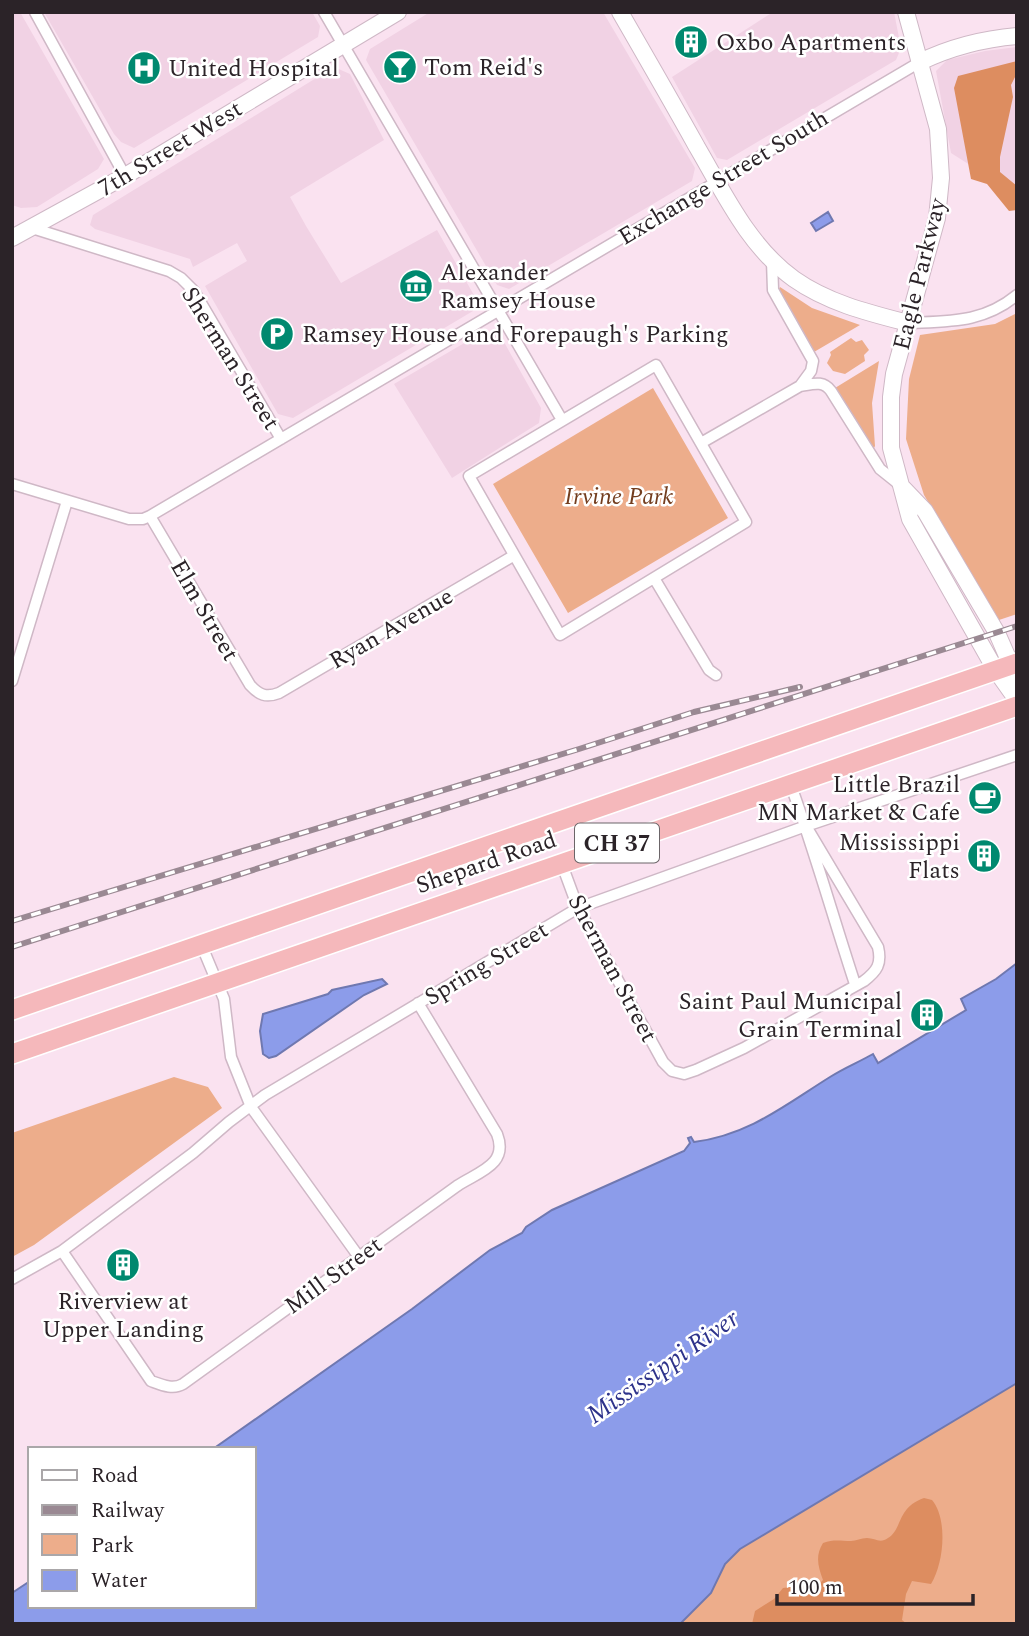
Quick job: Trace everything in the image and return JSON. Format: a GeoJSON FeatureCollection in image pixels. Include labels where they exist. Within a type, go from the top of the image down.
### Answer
{"type":"FeatureCollection","features":[{"type":"Feature","properties":{"kind":"highway","name":"Shepard Road"},"geometry":{"type":"LineString","coordinates":[[12,1010],[1008,666]]}},
{"type":"Feature","properties":{"kind":"highway","name":"Shepard Road"},"geometry":{"type":"LineString","coordinates":[[12,1054],[1017,706]]}},
{"type":"Feature","properties":{"kind":"street"},"geometry":{"type":"LineString","coordinates":[[34,12],[125,176]]}},
{"type":"Feature","properties":{"kind":"street"},"geometry":{"type":"LineString","coordinates":[[324,12],[562,420]]}},
{"type":"Feature","properties":{"kind":"street","name":"7th Street West"},"geometry":{"type":"LineString","coordinates":[[12,238],[125,176],[398,12]]}},
{"type":"Feature","properties":{"kind":"street"},"geometry":{"type":"LineString","coordinates":[[620,12],[752,239],[772,261],[794,279],[851,307],[908,323],[972,319],[1001,307],[1017,295]]}},
{"type":"Feature","properties":{"kind":"street","name":"Eagle Parkway"},"geometry":{"type":"LineString","coordinates":[[906,12],[938,129],[941,178],[937,218],[901,344],[891,397],[891,447],[901,486],[925,511],[998,633],[1017,700]]}},
{"type":"Feature","properties":{"kind":"street","name":"Exchange Street South"},"geometry":{"type":"LineString","coordinates":[[150,516],[919,62],[939,52],[970,43],[989,38],[1017,36]]}},
{"type":"Feature","properties":{"kind":"street"},"geometry":{"type":"LineString","coordinates":[[12,222],[32,228]]}},
{"type":"Feature","properties":{"kind":"street","name":"Sherman Street"},"geometry":{"type":"LineString","coordinates":[[32,228],[169,271],[181,278],[194,291],[281,439]]}},
{"type":"Feature","properties":{"kind":"street"},"geometry":{"type":"LineString","coordinates":[[772,261],[773,290],[813,361],[800,386]]}},
{"type":"Feature","properties":{"kind":"street"},"geometry":{"type":"LineString","coordinates":[[656,365],[701,443],[746,522],[560,635],[469,476],[656,365]]}},
{"type":"Feature","properties":{"kind":"street"},"geometry":{"type":"LineString","coordinates":[[701,443],[800,386],[819,383],[827,386],[880,469],[901,486]]}},
{"type":"Feature","properties":{"kind":"street"},"geometry":{"type":"LineString","coordinates":[[12,484],[129,519],[150,516]]}},
{"type":"Feature","properties":{"kind":"street"},"geometry":{"type":"LineString","coordinates":[[12,681],[67,500]]}},
{"type":"Feature","properties":{"kind":"street","name":"Elm Street"},"geometry":{"type":"LineString","coordinates":[[150,516],[250,685],[267,696]]}},
{"type":"Feature","properties":{"kind":"street","name":"Ryan Avenue"},"geometry":{"type":"LineString","coordinates":[[267,696],[279,693],[513,556]]}},
{"type":"Feature","properties":{"kind":"street"},"geometry":{"type":"LineString","coordinates":[[654,578],[709,670],[716,676]]}},
{"type":"Feature","properties":{"kind":"street","name":"Eagle Parkway"},"geometry":{"type":"LineString","coordinates":[[1008,666],[1017,690]]}},
{"type":"Feature","properties":{"kind":"street","name":"Spring Street"},"geometry":{"type":"LineString","coordinates":[[12,1279],[62,1251],[193,1153],[265,1095],[578,908],[1017,755]]}},
{"type":"Feature","properties":{"kind":"street"},"geometry":{"type":"LineString","coordinates":[[790,783],[855,985],[874,973],[879,966],[881,957],[878,947],[806,827]]}},
{"type":"Feature","properties":{"kind":"street","name":"Sherman Street"},"geometry":{"type":"LineString","coordinates":[[561,862],[578,908],[663,1062],[673,1071],[684,1074],[744,1048],[855,985]]}},
{"type":"Feature","properties":{"kind":"street"},"geometry":{"type":"LineString","coordinates":[[201,944],[224,999],[231,1057],[251,1107],[359,1257]]}},
{"type":"Feature","properties":{"kind":"street","name":"Mill Street"},"geometry":{"type":"LineString","coordinates":[[62,1251],[151,1381],[165,1387],[180,1387],[457,1186],[490,1167],[499,1156],[501,1149],[497,1134],[418,1003]]}},
{"type":"Feature","properties":{"kind":"shaded area"},"geometry":{"type":"Polygon","coordinates":[[[12,12],[20,12],[104,159],[98,169],[37,207],[21,208],[12,205],[12,12]]]}},
{"type":"Feature","properties":{"kind":"shaded area","name":"United Hospital"},"geometry":{"type":"Polygon","coordinates":[[[44,12],[312,12],[320,26],[318,37],[134,148],[121,142],[114,134],[44,12]]]}},
{"type":"Feature","properties":{"kind":"shaded area"},"geometry":{"type":"Polygon","coordinates":[[[430,12],[603,12],[695,168],[692,181],[509,289],[497,285],[366,60],[370,49],[430,12]]]}},
{"type":"Feature","properties":{"kind":"shaded area"},"geometry":{"type":"Polygon","coordinates":[[[773,12],[894,12],[901,48],[896,60],[727,160],[717,158],[672,77],[773,12]]]}},
{"type":"Feature","properties":{"kind":"shaded area"},"geometry":{"type":"Polygon","coordinates":[[[1017,47],[1017,195],[951,153],[936,71],[947,60],[1017,47]]]}},
{"type":"Feature","properties":{"kind":"shaded area"},"geometry":{"type":"Polygon","coordinates":[[[1017,61],[1017,73],[1011,85],[1013,97],[1000,157],[1000,172],[1017,186],[1017,210],[1009,211],[987,184],[971,179],[954,88],[958,76],[1017,61]]]}},
{"type":"Feature","properties":{"kind":"shaded area"},"geometry":{"type":"Polygon","coordinates":[[[334,67],[350,74],[384,140],[290,197],[306,226],[341,283],[437,230],[475,297],[473,311],[293,418],[278,414],[205,286],[247,261],[237,243],[193,267],[190,259],[95,229],[90,225],[93,215],[334,67]]]}},
{"type":"Feature","properties":{"kind":"shaded area"},"geometry":{"type":"Polygon","coordinates":[[[485,331],[500,335],[541,408],[539,423],[452,478],[394,384],[485,331]]]}},
{"type":"Feature","properties":{"kind":"shaded area"},"geometry":{"type":"Polygon","coordinates":[[[924,1498],[932,1500],[937,1508],[942,1529],[941,1553],[931,1584],[912,1581],[906,1594],[902,1620],[907,1624],[752,1624],[755,1611],[774,1599],[783,1588],[798,1586],[813,1590],[823,1580],[818,1561],[823,1543],[867,1538],[885,1540],[893,1534],[909,1507],[924,1498]]]}},
{"type":"Feature","properties":{"kind":"green space"},"geometry":{"type":"Polygon","coordinates":[[[780,287],[812,308],[860,325],[814,352],[778,291],[780,287]]]}},
{"type":"Feature","properties":{"kind":"green space"},"geometry":{"type":"Polygon","coordinates":[[[1017,313],[1017,614],[999,620],[924,495],[906,439],[909,379],[920,335],[995,324],[1017,313]]]}},
{"type":"Feature","properties":{"kind":"green space"},"geometry":{"type":"Polygon","coordinates":[[[851,338],[856,342],[862,340],[869,350],[864,355],[865,361],[845,374],[833,371],[827,363],[830,352],[851,338]]]}},
{"type":"Feature","properties":{"kind":"green space"},"geometry":{"type":"Polygon","coordinates":[[[879,361],[872,403],[873,450],[835,388],[879,361]]]}},
{"type":"Feature","properties":{"kind":"green space","name":"Irvine Park"},"geometry":{"type":"Polygon","coordinates":[[[653,388],[728,518],[568,613],[493,484],[653,388]]]}},
{"type":"Feature","properties":{"kind":"green space"},"geometry":{"type":"Polygon","coordinates":[[[174,1077],[208,1087],[222,1108],[34,1245],[12,1257],[12,1133],[174,1077]]]}},
{"type":"Feature","properties":{"kind":"green space"},"geometry":{"type":"Polygon","coordinates":[[[1017,1383],[1017,1624],[680,1624],[711,1593],[725,1564],[740,1549],[1017,1383]]]}},
{"type":"Feature","properties":{"kind":"water"},"geometry":{"type":"Polygon","coordinates":[[[828,212],[833,221],[816,231],[811,223],[828,212]]]}},
{"type":"Feature","properties":{"kind":"water","name":"Mississippi River"},"geometry":{"type":"Polygon","coordinates":[[[1017,963],[1017,1383],[740,1549],[725,1564],[711,1593],[680,1624],[12,1624],[12,1593],[28,1582],[28,1608],[256,1608],[256,1447],[216,1447],[412,1309],[490,1250],[522,1233],[526,1227],[552,1210],[684,1151],[690,1143],[688,1138],[691,1137],[694,1142],[749,1126],[873,1054],[878,1063],[966,1010],[961,999],[996,979],[1017,963]]]}},
{"type":"Feature","properties":{"kind":"water"},"geometry":{"type":"Polygon","coordinates":[[[382,979],[387,984],[364,995],[276,1056],[269,1058],[263,1054],[260,1031],[263,1014],[328,994],[332,990],[382,979]]]}},
{"type":"Feature","properties":{"kind":"railway"},"geometry":{"type":"LineString","coordinates":[[12,947],[1017,626]]}},
{"type":"Feature","properties":{"kind":"railway"},"geometry":{"type":"LineString","coordinates":[[12,921],[694,712],[800,687]]}},
{"type":"Feature","properties":{"kind":"place","name":"Oxbo Apartments"},"geometry":{"type":"Point","coordinates":[691,42]}},
{"type":"Feature","properties":{"kind":"place","name":"Tom Reid's"},"geometry":{"type":"Point","coordinates":[400,67]}},
{"type":"Feature","properties":{"kind":"place","name":"United Hospital"},"geometry":{"type":"Point","coordinates":[144,68]}},
{"type":"Feature","properties":{"kind":"place","name":"Alexander Ramsey House"},"geometry":{"type":"Point","coordinates":[416,286]}},
{"type":"Feature","properties":{"kind":"place","name":"Ramsey House and Forepaugh's Parking"},"geometry":{"type":"Point","coordinates":[277,334]}},
{"type":"Feature","properties":{"kind":"place","name":"Little Brazil MN Market & Cafe"},"geometry":{"type":"Point","coordinates":[985,798]}},
{"type":"Feature","properties":{"kind":"place","name":"Mississippi Flats"},"geometry":{"type":"Point","coordinates":[984,856]}},
{"type":"Feature","properties":{"kind":"place","name":"Saint Paul Municipal Grain Terminal"},"geometry":{"type":"Point","coordinates":[927,1015]}},
{"type":"Feature","properties":{"kind":"place","name":"Riverview at Upper Landing"},"geometry":{"type":"Point","coordinates":[123,1265]}}]}
